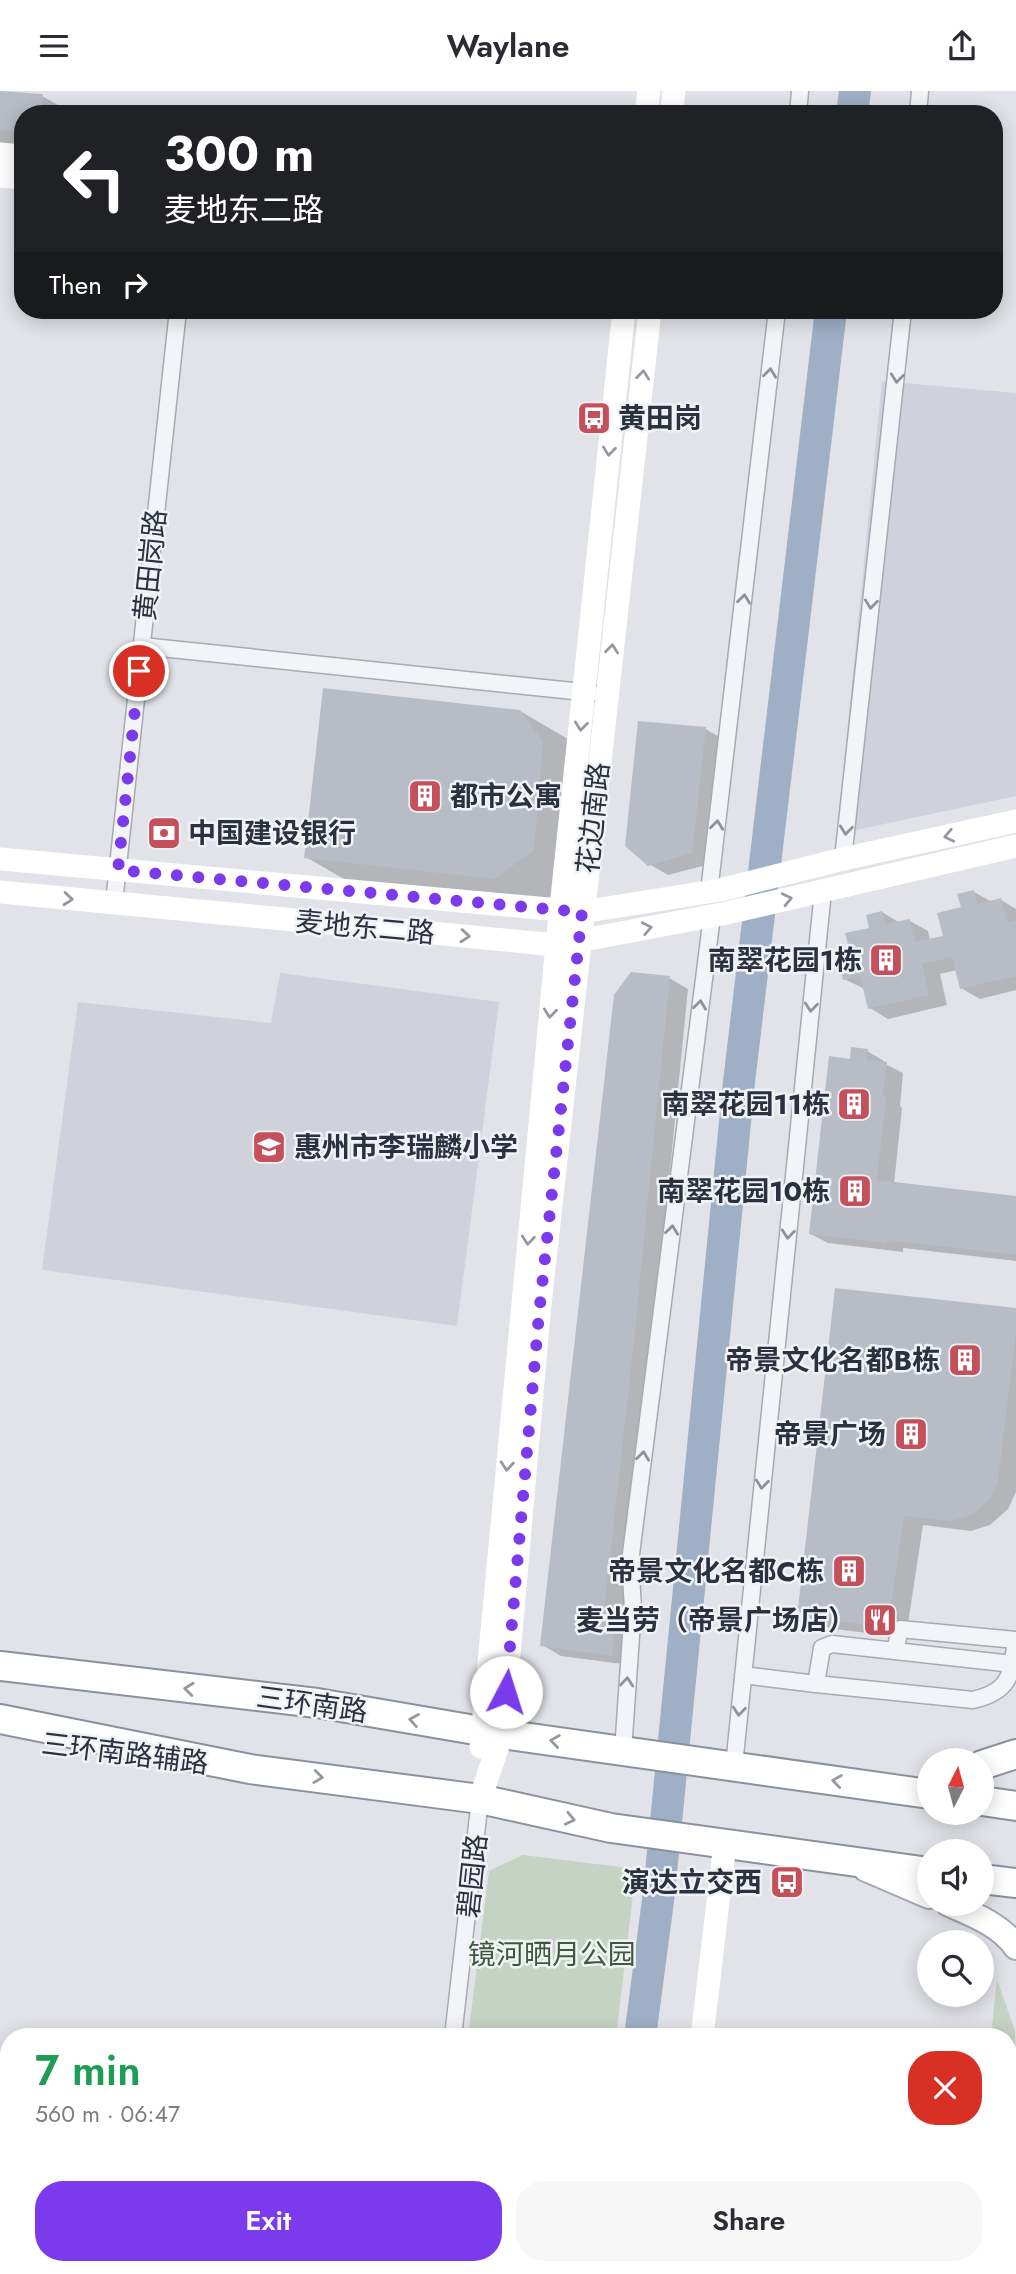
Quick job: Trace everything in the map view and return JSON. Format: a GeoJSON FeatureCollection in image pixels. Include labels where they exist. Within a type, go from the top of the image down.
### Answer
{"type":"FeatureCollection","features":[{"type":"Feature","properties":{"kind":"highway"},"geometry":{"type":"LineString","coordinates":[[0,1646],[104,1680]]}},
{"type":"Feature","properties":{"kind":"highway","name":"三环南路"},"geometry":{"type":"LineString","coordinates":[[0,1666],[317,1703],[492,1732],[734,1766]]}},
{"type":"Feature","properties":{"kind":"highway"},"geometry":{"type":"LineString","coordinates":[[0,1719],[250,1769],[480,1799],[611,1828],[917,1870]]}},
{"type":"Feature","properties":{"kind":"highway","name":"三环南路辅路"},"geometry":{"type":"LineString","coordinates":[[0,1737],[250,1769]]}},
{"type":"Feature","properties":{"kind":"highway"},"geometry":{"type":"LineString","coordinates":[[994,1761],[1016,1754]]}},
{"type":"Feature","properties":{"kind":"highway"},"geometry":{"type":"LineString","coordinates":[[734,1766],[917,1792]]}},
{"type":"Feature","properties":{"kind":"highway"},"geometry":{"type":"LineString","coordinates":[[872,1786],[917,1778]]}},
{"type":"Feature","properties":{"kind":"highway"},"geometry":{"type":"LineString","coordinates":[[994,1803],[1016,1806]]}},
{"type":"Feature","properties":{"kind":"highway"},"geometry":{"type":"LineString","coordinates":[[994,1881],[1016,1884]]}},
{"type":"Feature","properties":{"kind":"main road"},"geometry":{"type":"LineString","coordinates":[[846,1860],[917,1891]]}},
{"type":"Feature","properties":{"kind":"main road"},"geometry":{"type":"LineString","coordinates":[[976,1916],[1012,1941],[1016,1947]]}},
{"type":"Feature","properties":{"kind":"street","name":"黄田岗路"},"geometry":{"type":"LineString","coordinates":[[114,903],[177,319]]}},
{"type":"Feature","properties":{"kind":"street","name":"花边南路"},"geometry":{"type":"LineString","coordinates":[[492,1732],[557,945],[572,911],[595,694],[623,319]]}},
{"type":"Feature","properties":{"kind":"street","name":"花边南路"},"geometry":{"type":"LineString","coordinates":[[595,694],[649,319]]}},
{"type":"Feature","properties":{"kind":"street"},"geometry":{"type":"LineString","coordinates":[[715,891],[776,319]]}},
{"type":"Feature","properties":{"kind":"street"},"geometry":{"type":"LineString","coordinates":[[902,319],[843,859],[1016,821]]}},
{"type":"Feature","properties":{"kind":"street"},"geometry":{"type":"LineString","coordinates":[[142,646],[595,694]]}},
{"type":"Feature","properties":{"kind":"street","name":"麦地东二路"},"geometry":{"type":"LineString","coordinates":[[0,893],[557,945],[720,914],[1016,846]]}},
{"type":"Feature","properties":{"kind":"street","name":"麦地东二路"},"geometry":{"type":"LineString","coordinates":[[0,859],[572,911],[715,891],[843,859]]}},
{"type":"Feature","properties":{"kind":"street"},"geometry":{"type":"LineString","coordinates":[[734,1766],[823,891]]}},
{"type":"Feature","properties":{"kind":"street","name":"花边南路"},"geometry":{"type":"LineString","coordinates":[[480,1799],[492,1732],[580,941],[572,911]]}},
{"type":"Feature","properties":{"kind":"street"},"geometry":{"type":"LineString","coordinates":[[623,1751],[633,1607],[630,1562],[720,914]]}},
{"type":"Feature","properties":{"kind":"street"},"geometry":{"type":"LineString","coordinates":[[743,1675],[973,1700],[992,1696],[1004,1684],[1013,1664],[1016,1640],[900,1629],[895,1651]]}},
{"type":"Feature","properties":{"kind":"street"},"geometry":{"type":"LineString","coordinates":[[816,1684],[822,1648],[832,1644],[1013,1664]]}},
{"type":"Feature","properties":{"kind":"street","name":"碧园路"},"geometry":{"type":"LineString","coordinates":[[454,2028],[480,1799]]}},
{"type":"Feature","properties":{"kind":"street"},"geometry":{"type":"LineString","coordinates":[[703,2028],[725,1843]]}},
{"type":"Feature","properties":{"kind":"shaded area"},"geometry":{"type":"Polygon","coordinates":[[[882,381],[1016,393],[1016,796],[837,834],[882,381]]]}},
{"type":"Feature","properties":{"kind":"shaded area","name":"惠州市李瑞麟小学"},"geometry":{"type":"Polygon","coordinates":[[[280,973],[499,1002],[457,1326],[42,1270],[78,1002],[271,1023],[280,973]]]}},
{"type":"Feature","properties":{"kind":"green space","name":"镜河晒月公园"},"geometry":{"type":"Polygon","coordinates":[[[523,1855],[636,1869],[617,2028],[469,2028],[489,1871],[523,1855]]]}},
{"type":"Feature","properties":{"kind":"green space"},"geometry":{"type":"Polygon","coordinates":[[[997,1979],[1014,2028],[992,2028],[997,1979]]]}},
{"type":"Feature","properties":{"kind":"building"},"geometry":{"type":"Polygon","coordinates":[[[0,91],[43,94],[42,105],[14,105],[14,132],[0,130],[0,91]]]}},
{"type":"Feature","properties":{"kind":"building","name":"都市公寓"},"geometry":{"type":"Polygon","coordinates":[[[323,688],[520,710],[543,742],[534,850],[495,879],[304,858],[323,688]]]}},
{"type":"Feature","properties":{"kind":"building"},"geometry":{"type":"Polygon","coordinates":[[[638,721],[706,727],[692,853],[648,866],[625,846],[638,721]]]}},
{"type":"Feature","properties":{"kind":"building"},"geometry":{"type":"Polygon","coordinates":[[[974,890],[977,904],[1001,898],[1007,922],[1016,920],[1016,976],[960,989],[952,957],[922,964],[929,995],[868,1009],[860,976],[843,980],[838,960],[851,957],[845,933],[869,928],[866,915],[882,911],[886,924],[910,919],[915,942],[943,936],[937,913],[961,907],[957,894],[974,890]]]}},
{"type":"Feature","properties":{"kind":"building"},"geometry":{"type":"Polygon","coordinates":[[[631,972],[670,976],[604,1612],[616,1613],[612,1656],[540,1646],[614,995],[631,972]]]}},
{"type":"Feature","properties":{"kind":"building"},"geometry":{"type":"Polygon","coordinates":[[[851,1047],[868,1049],[867,1060],[887,1062],[877,1180],[1016,1196],[1016,1255],[809,1234],[829,1056],[850,1059],[851,1047]]]}},
{"type":"Feature","properties":{"kind":"building","name":"帝景广场"},"geometry":{"type":"Polygon","coordinates":[[[835,1288],[1016,1308],[1016,1333],[998,1481],[990,1499],[971,1515],[951,1521],[904,1516],[889,1620],[882,1627],[814,1619],[802,1616],[798,1608],[835,1288]]]}},
{"type":"Feature","properties":{"kind":"waterway"},"geometry":{"type":"LineString","coordinates":[[853,105],[855,91]]}},
{"type":"Feature","properties":{"kind":"waterway"},"geometry":{"type":"LineString","coordinates":[[641,2028],[659,1893],[739,1082],[830,319]]}},
{"type":"Feature","properties":{"kind":"place","name":"黄田岗"},"geometry":{"type":"Point","coordinates":[594,418]}},
{"type":"Feature","properties":{"kind":"place","name":"都市公寓"},"geometry":{"type":"Point","coordinates":[425,796]}},
{"type":"Feature","properties":{"kind":"place","name":"中国建设银行"},"geometry":{"type":"Point","coordinates":[164,833]}},
{"type":"Feature","properties":{"kind":"place","name":"南翠花园1栋"},"geometry":{"type":"Point","coordinates":[886,960]}},
{"type":"Feature","properties":{"kind":"place","name":"南翠花园11栋"},"geometry":{"type":"Point","coordinates":[854,1104]}},
{"type":"Feature","properties":{"kind":"place","name":"惠州市李瑞麟小学"},"geometry":{"type":"Point","coordinates":[269,1147]}},
{"type":"Feature","properties":{"kind":"place","name":"南翠花园10栋"},"geometry":{"type":"Point","coordinates":[855,1191]}},
{"type":"Feature","properties":{"kind":"place","name":"帝景文化名都B栋"},"geometry":{"type":"Point","coordinates":[965,1360]}},
{"type":"Feature","properties":{"kind":"place","name":"帝景广场"},"geometry":{"type":"Point","coordinates":[911,1434]}},
{"type":"Feature","properties":{"kind":"place","name":"帝景文化名都C栋"},"geometry":{"type":"Point","coordinates":[849,1571]}},
{"type":"Feature","properties":{"kind":"place","name":"麦当劳（帝景广场店）"},"geometry":{"type":"Point","coordinates":[880,1620]}},
{"type":"Feature","properties":{"kind":"place","name":"演达立交西"},"geometry":{"type":"Point","coordinates":[787,1882]}},
{"type":"Feature","properties":{"kind":"route"},"geometry":{"type":"LineString","coordinates":[[139,671],[118,870],[582,912],[539,1314],[506,1692]]}}]}
